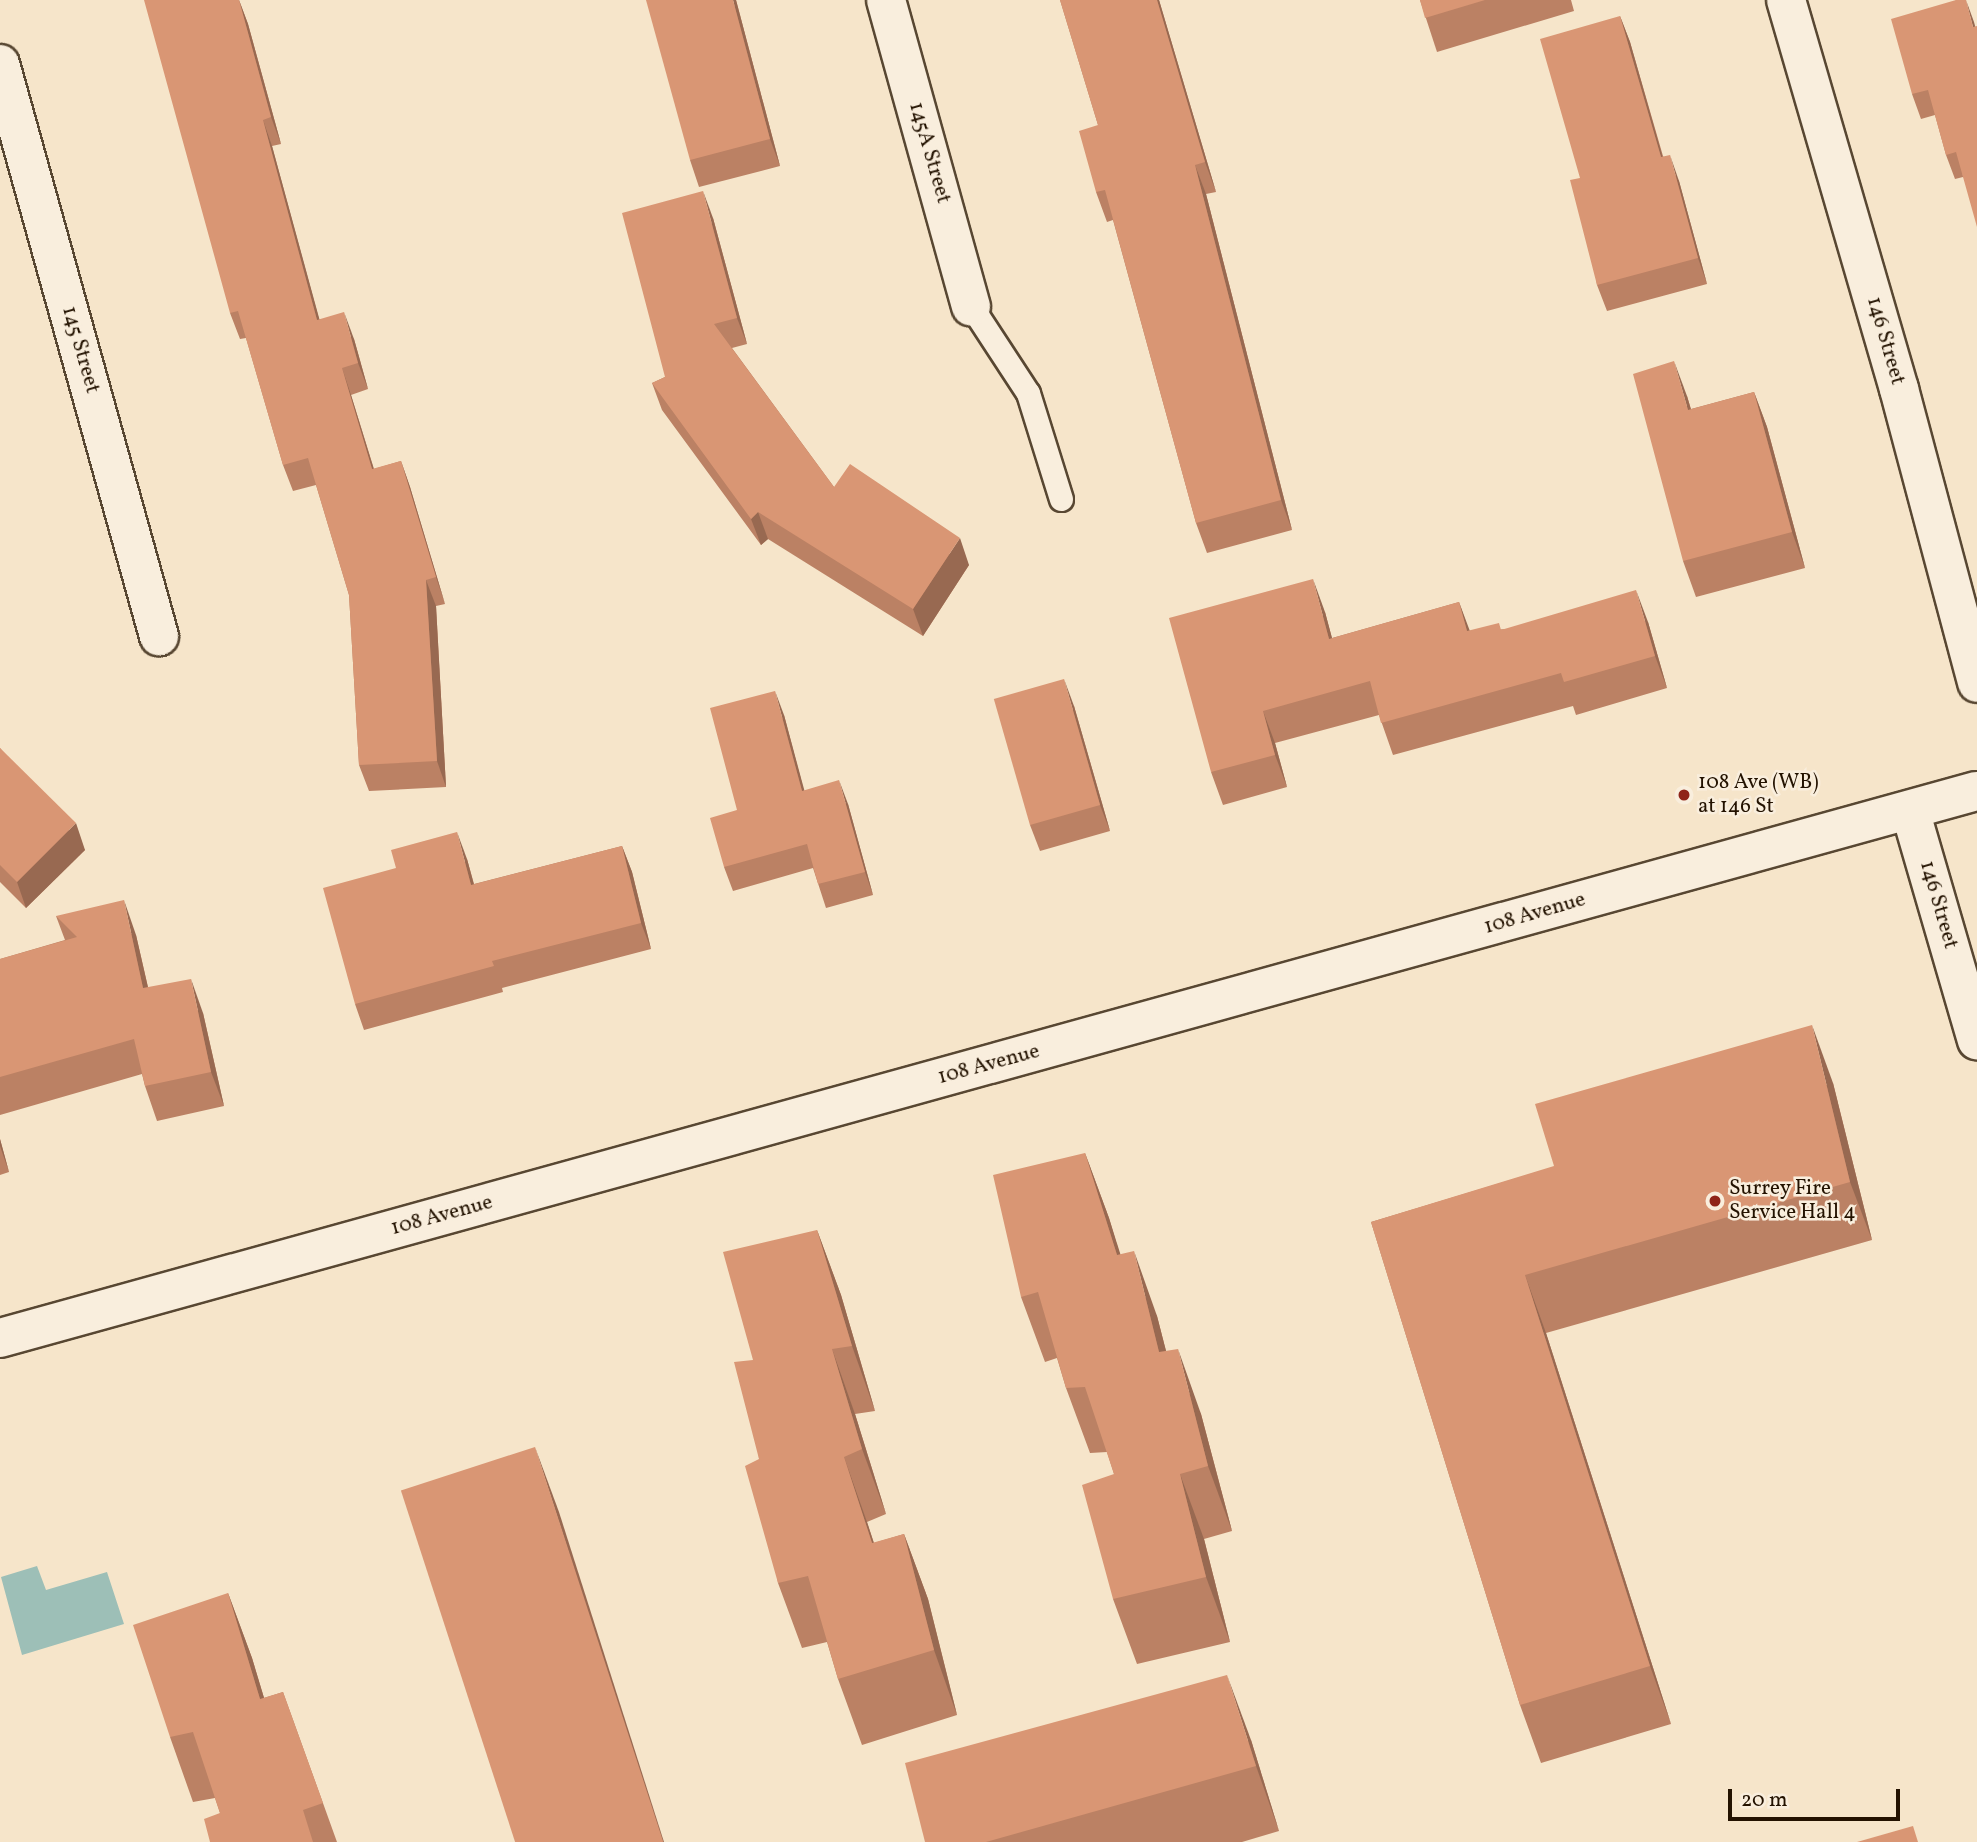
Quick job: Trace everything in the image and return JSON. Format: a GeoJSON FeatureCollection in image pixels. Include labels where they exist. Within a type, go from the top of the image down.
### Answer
{"type":"FeatureCollection","features":[{"type":"Feature","properties":{"kind":"main road","name":"145A Street"},"geometry":{"type":"LineString","coordinates":[[886,0],[971,306]]}},
{"type":"Feature","properties":{"kind":"main road","name":"146 Street"},"geometry":{"type":"LineString","coordinates":[[1786,0],[1899,388],[1977,683]]}},
{"type":"Feature","properties":{"kind":"main road","name":"145 Street"},"geometry":{"type":"LineString","coordinates":[[0,64],[159,636]]}},
{"type":"Feature","properties":{"kind":"main road","name":"108 Avenue"},"geometry":{"type":"LineString","coordinates":[[0,1338],[1977,790]]}},
{"type":"Feature","properties":{"kind":"main road","name":"146 Street"},"geometry":{"type":"LineString","coordinates":[[1910,810],[1977,1040]]}},
{"type":"Feature","properties":{"kind":"lane"},"geometry":{"type":"LineString","coordinates":[[971,306],[1028,393],[1061,499]]}},
{"type":"Feature","properties":{"kind":"water"},"geometry":{"type":"Polygon","coordinates":[[[37,1566],[46,1590],[107,1572],[124,1624],[22,1655],[1,1577],[37,1566]]]}},
{"type":"Feature","properties":{"kind":"building"},"geometry":{"type":"Polygon","coordinates":[[[144,0],[239,0],[271,117],[263,120],[317,320],[344,312],[358,363],[342,368],[372,469],[401,461],[436,577],[426,580],[437,761],[359,765],[349,595],[308,458],[283,465],[238,311],[230,313],[144,0]]]}},
{"type":"Feature","properties":{"kind":"building"},"geometry":{"type":"Polygon","coordinates":[[[646,0],[733,0],[770,139],[690,160],[646,0]]]}},
{"type":"Feature","properties":{"kind":"building"},"geometry":{"type":"Polygon","coordinates":[[[1060,0],[1157,0],[1205,162],[1195,165],[1281,500],[1196,523],[1105,190],[1096,192],[1079,131],[1098,125],[1060,0]]]}},
{"type":"Feature","properties":{"kind":"building"},"geometry":{"type":"Polygon","coordinates":[[[1420,0],[1485,0],[1425,18],[1420,0]]]}},
{"type":"Feature","properties":{"kind":"building"},"geometry":{"type":"Polygon","coordinates":[[[1956,0],[1966,0],[1973,27],[1977,26],[1977,227],[1956,152],[1946,155],[1928,90],[1912,94],[1891,19],[1956,0]]]}},
{"type":"Feature","properties":{"kind":"building"},"geometry":{"type":"Polygon","coordinates":[[[1620,16],[1661,157],[1670,155],[1698,258],[1597,285],[1570,180],[1580,178],[1540,39],[1620,16]]]}},
{"type":"Feature","properties":{"kind":"building"},"geometry":{"type":"Polygon","coordinates":[[[703,191],[737,318],[714,324],[834,487],[850,464],[960,538],[913,609],[758,512],[751,519],[652,383],[665,377],[622,213],[703,191]]]}},
{"type":"Feature","properties":{"kind":"building"},"geometry":{"type":"Polygon","coordinates":[[[1674,361],[1688,410],[1754,392],[1792,532],[1683,561],[1633,374],[1674,361]]]}},
{"type":"Feature","properties":{"kind":"building"},"geometry":{"type":"Polygon","coordinates":[[[1313,579],[1329,639],[1459,602],[1467,631],[1499,623],[1501,630],[1636,590],[1655,656],[1564,682],[1561,673],[1381,723],[1370,681],[1263,711],[1275,755],[1211,772],[1169,618],[1313,579]]]}},
{"type":"Feature","properties":{"kind":"building"},"geometry":{"type":"Polygon","coordinates":[[[1064,679],[1100,805],[1030,825],[994,699],[1064,679]]]}},
{"type":"Feature","properties":{"kind":"building"},"geometry":{"type":"Polygon","coordinates":[[[775,691],[802,791],[839,780],[865,872],[818,884],[807,844],[724,867],[710,818],[737,810],[710,708],[775,691]]]}},
{"type":"Feature","properties":{"kind":"building"},"geometry":{"type":"Polygon","coordinates":[[[0,748],[76,823],[17,882],[0,865],[0,748]]]}},
{"type":"Feature","properties":{"kind":"building"},"geometry":{"type":"Polygon","coordinates":[[[457,832],[471,885],[622,846],[641,923],[492,961],[494,966],[355,1004],[323,888],[396,868],[391,850],[457,832]]]}},
{"type":"Feature","properties":{"kind":"building"},"geometry":{"type":"Polygon","coordinates":[[[124,900],[143,988],[191,979],[211,1072],[145,1086],[134,1039],[0,1077],[0,959],[77,937],[56,916],[124,900]]]}},
{"type":"Feature","properties":{"kind":"building"},"geometry":{"type":"Polygon","coordinates":[[[1812,1025],[1850,1182],[1525,1275],[1650,1666],[1520,1705],[1371,1222],[1554,1166],[1535,1104],[1812,1025]]]}},
{"type":"Feature","properties":{"kind":"building"},"geometry":{"type":"Polygon","coordinates":[[[1085,1153],[1117,1255],[1134,1251],[1159,1352],[1178,1349],[1208,1466],[1180,1474],[1206,1577],[1113,1599],[1082,1485],[1114,1474],[1085,1387],[1066,1388],[1038,1292],[1021,1297],[993,1175],[1085,1153]]]}},
{"type":"Feature","properties":{"kind":"building"},"geometry":{"type":"Polygon","coordinates":[[[817,1230],[852,1346],[832,1349],[862,1449],[844,1457],[872,1543],[904,1534],[934,1650],[838,1679],[808,1576],[778,1583],[745,1466],[759,1459],[734,1362],[753,1360],[723,1252],[817,1230]]]}},
{"type":"Feature","properties":{"kind":"building"},"geometry":{"type":"Polygon","coordinates":[[[535,1447],[663,1842],[515,1842],[401,1491],[535,1447]]]}},
{"type":"Feature","properties":{"kind":"building"},"geometry":{"type":"Polygon","coordinates":[[[228,1593],[260,1699],[283,1692],[323,1803],[303,1810],[313,1842],[210,1842],[204,1819],[220,1813],[193,1732],[170,1737],[133,1625],[228,1593]]]}},
{"type":"Feature","properties":{"kind":"building"},"geometry":{"type":"Polygon","coordinates":[[[1227,1675],[1256,1766],[986,1842],[925,1842],[905,1763],[1227,1675]]]}},
{"type":"Feature","properties":{"kind":"building"},"geometry":{"type":"Polygon","coordinates":[[[1913,1826],[1918,1842],[1857,1842],[1913,1826]]]}},
{"type":"Feature","properties":{"kind":"place","name":"108 Ave (WB) at 146 St"},"geometry":{"type":"Point","coordinates":[1684,795]}},
{"type":"Feature","properties":{"kind":"place","name":"Surrey Fire Service Hall 4"},"geometry":{"type":"Point","coordinates":[1715,1201]}}]}
